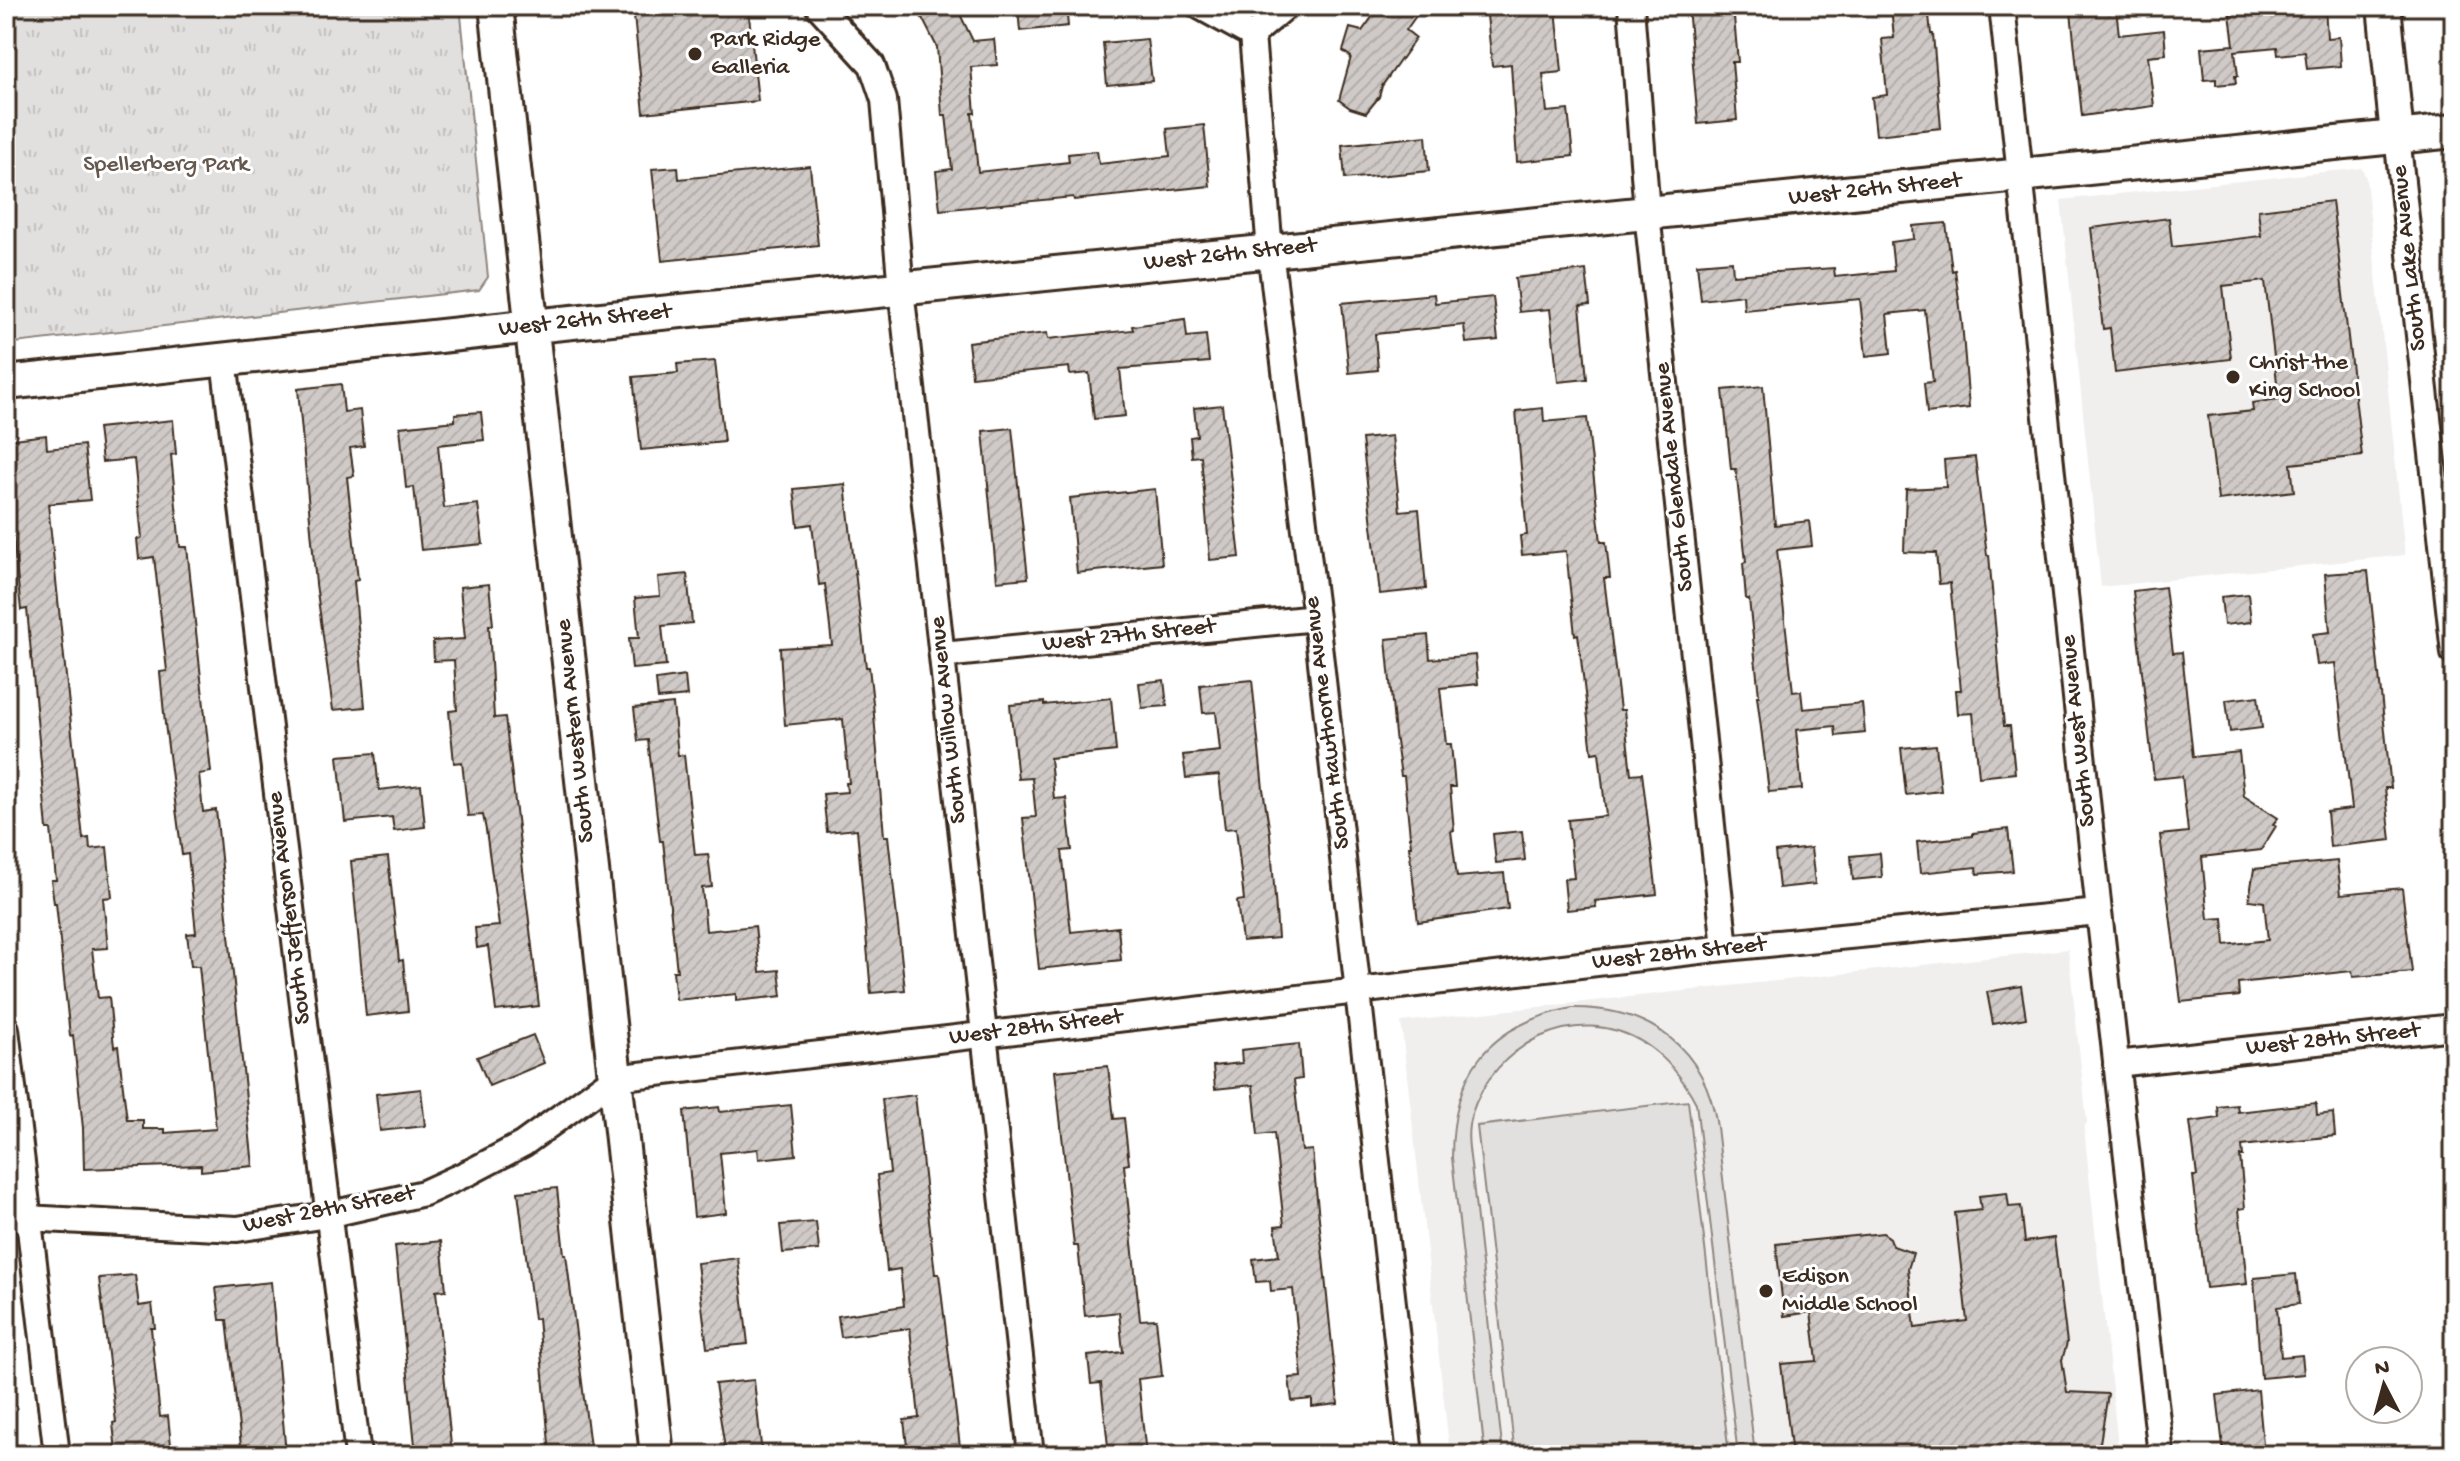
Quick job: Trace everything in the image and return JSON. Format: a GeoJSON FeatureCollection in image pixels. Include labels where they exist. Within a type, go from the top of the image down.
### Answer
{"type":"FeatureCollection","features":[{"type":"Feature","properties":{"kind":"main road","name":"South Western Avenue"},"geometry":{"type":"LineString","coordinates":[[496,6],[657,1455]]}},
{"type":"Feature","properties":{"kind":"main road","name":"South Lake Avenue"},"geometry":{"type":"LineString","coordinates":[[2384,6],[2397,136]]}},
{"type":"Feature","properties":{"kind":"main road","name":"West 26th Street"},"geometry":{"type":"LineString","coordinates":[[6,383],[533,326],[2454,131]]}},
{"type":"Feature","properties":{"kind":"street","name":"South Willow Avenue"},"geometry":{"type":"LineString","coordinates":[[818,6],[872,65],[884,100],[901,289],[1031,1455]]}},
{"type":"Feature","properties":{"kind":"street"},"geometry":{"type":"LineString","coordinates":[[1199,6],[1252,35],[1286,6]]}},
{"type":"Feature","properties":{"kind":"street","name":"South Glendale Avenue"},"geometry":{"type":"LineString","coordinates":[[1631,6],[1647,213],[1725,948]]}},
{"type":"Feature","properties":{"kind":"street","name":"South West Avenue"},"geometry":{"type":"LineString","coordinates":[[2002,6],[2099,912],[2161,1455]]}},
{"type":"Feature","properties":{"kind":"street","name":"South Hawthorne Avenue"},"geometry":{"type":"LineString","coordinates":[[1252,35],[1270,251],[1316,618],[1410,1455]]}},
{"type":"Feature","properties":{"kind":"street","name":"South Lake Avenue"},"geometry":{"type":"LineString","coordinates":[[2397,136],[2454,653]]}},
{"type":"Feature","properties":{"kind":"street","name":"South Jefferson Avenue"},"geometry":{"type":"LineString","coordinates":[[224,360],[358,1455]]}},
{"type":"Feature","properties":{"kind":"street","name":"West 27th Street"},"geometry":{"type":"LineString","coordinates":[[943,655],[1316,618]]}},
{"type":"Feature","properties":{"kind":"street","name":"West 28th Street"},"geometry":{"type":"LineString","coordinates":[[17,1218],[237,1229],[327,1215],[424,1193],[523,1144],[614,1078],[1725,948],[2099,912]]}},
{"type":"Feature","properties":{"kind":"street","name":"West 28th Street"},"geometry":{"type":"LineString","coordinates":[[2116,1064],[2454,1027]]}},
{"type":"Feature","properties":{"kind":"street"},"geometry":{"type":"LineString","coordinates":[[6,1029],[17,1218],[57,1455]]}},
{"type":"Feature","properties":{"kind":"shaded area","name":"Christ the King School"},"geometry":{"type":"Polygon","coordinates":[[[2362,168],[2366,178],[2405,555],[2101,587],[2061,200],[2362,168]]]}},
{"type":"Feature","properties":{"kind":"shaded area","name":"Edison Middle School"},"geometry":{"type":"Polygon","coordinates":[[[2068,949],[2119,1455],[1450,1455],[1401,1022],[2068,949]]]}},
{"type":"Feature","properties":{"kind":"green space","name":"Spellerberg Park"},"geometry":{"type":"Polygon","coordinates":[[[6,6],[460,6],[488,277],[479,290],[6,344],[6,6]]]}},
{"type":"Feature","properties":{"kind":"green space"},"geometry":{"type":"Polygon","coordinates":[[[1572,1008],[1626,1015],[1649,1024],[1687,1054],[1701,1075],[1711,1099],[1717,1127],[1755,1455],[1738,1455],[1696,1103],[1674,1070],[1644,1043],[1618,1031],[1591,1027],[1565,1029],[1540,1037],[1517,1050],[1498,1068],[1482,1090],[1469,1122],[1469,1147],[1503,1455],[1485,1455],[1452,1158],[1459,1101],[1480,1058],[1497,1041],[1517,1027],[1542,1016],[1572,1008]]]}},
{"type":"Feature","properties":{"kind":"green space"},"geometry":{"type":"Polygon","coordinates":[[[1688,1101],[1729,1455],[1515,1455],[1477,1126],[1688,1101]]]}},
{"type":"Feature","properties":{"kind":"building","name":"Park Ridge Galleria"},"geometry":{"type":"Polygon","coordinates":[[[633,6],[748,6],[758,101],[644,113],[633,6]]]}},
{"type":"Feature","properties":{"kind":"building"},"geometry":{"type":"Polygon","coordinates":[[[916,6],[956,6],[973,41],[994,39],[997,65],[971,67],[978,172],[1069,162],[1068,154],[1097,151],[1099,164],[1170,156],[1167,129],[1204,125],[1210,186],[940,210],[936,171],[952,169],[946,115],[942,115],[937,47],[916,6]]]}},
{"type":"Feature","properties":{"kind":"building"},"geometry":{"type":"Polygon","coordinates":[[[1066,6],[1068,26],[1020,31],[1018,9],[1066,6]]]}},
{"type":"Feature","properties":{"kind":"building"},"geometry":{"type":"Polygon","coordinates":[[[1380,6],[1423,6],[1406,30],[1416,38],[1366,113],[1350,108],[1339,100],[1351,57],[1343,51],[1350,28],[1362,31],[1380,6]]]}},
{"type":"Feature","properties":{"kind":"building"},"geometry":{"type":"Polygon","coordinates":[[[1688,6],[1733,6],[1738,62],[1732,62],[1737,120],[1698,124],[1688,6]]]}},
{"type":"Feature","properties":{"kind":"building"},"geometry":{"type":"Polygon","coordinates":[[[1891,6],[1928,6],[1941,128],[1876,135],[1872,97],[1887,95],[1882,39],[1894,38],[1891,6]]]}},
{"type":"Feature","properties":{"kind":"building"},"geometry":{"type":"Polygon","coordinates":[[[2325,6],[2327,38],[2339,37],[2341,66],[2307,69],[2305,52],[2278,55],[2277,47],[2235,51],[2236,83],[2216,85],[2216,79],[2204,80],[2201,48],[2234,45],[2230,14],[2325,6]]]}},
{"type":"Feature","properties":{"kind":"building"},"geometry":{"type":"Polygon","coordinates":[[[1556,8],[1562,72],[1543,74],[1547,112],[1568,110],[1573,156],[1517,162],[1511,64],[1492,66],[1487,15],[1556,8]]]}},
{"type":"Feature","properties":{"kind":"building"},"geometry":{"type":"Polygon","coordinates":[[[2116,8],[2119,35],[2164,30],[2166,54],[2148,56],[2154,106],[2082,116],[2071,12],[2116,8]]]}},
{"type":"Feature","properties":{"kind":"building"},"geometry":{"type":"Polygon","coordinates":[[[1147,39],[1152,81],[1107,85],[1103,43],[1147,39]]]}},
{"type":"Feature","properties":{"kind":"building"},"geometry":{"type":"Polygon","coordinates":[[[1426,136],[1429,171],[1345,179],[1342,145],[1426,136]]]}},
{"type":"Feature","properties":{"kind":"building"},"geometry":{"type":"Polygon","coordinates":[[[810,166],[818,245],[662,261],[652,169],[678,167],[679,179],[810,166]]]}},
{"type":"Feature","properties":{"kind":"building"},"geometry":{"type":"Polygon","coordinates":[[[2332,201],[2362,456],[2291,464],[2294,491],[2218,500],[2208,416],[2253,411],[2252,403],[2279,399],[2265,281],[2223,286],[2231,359],[2115,373],[2110,328],[2103,329],[2091,228],[2169,218],[2172,247],[2261,236],[2258,210],[2332,201]]]}},
{"type":"Feature","properties":{"kind":"building"},"geometry":{"type":"Polygon","coordinates":[[[1946,223],[1962,322],[1969,408],[1927,413],[1924,383],[1933,382],[1925,310],[1887,314],[1891,353],[1866,356],[1860,299],[1744,310],[1743,295],[1701,300],[1697,264],[1732,261],[1733,275],[1834,268],[1835,277],[1894,271],[1891,242],[1914,239],[1913,226],[1946,223]]]}},
{"type":"Feature","properties":{"kind":"building"},"geometry":{"type":"Polygon","coordinates":[[[1586,270],[1590,305],[1580,306],[1587,379],[1558,382],[1550,309],[1519,312],[1515,278],[1586,270]]]}},
{"type":"Feature","properties":{"kind":"building"},"geometry":{"type":"Polygon","coordinates":[[[1434,294],[1435,303],[1493,297],[1498,340],[1466,343],[1464,325],[1375,334],[1378,370],[1349,373],[1342,303],[1434,294]]]}},
{"type":"Feature","properties":{"kind":"building"},"geometry":{"type":"Polygon","coordinates":[[[1185,319],[1187,337],[1206,335],[1209,362],[1120,369],[1125,416],[1094,419],[1089,373],[1070,375],[1069,367],[972,377],[968,342],[1047,333],[1048,339],[1133,330],[1132,326],[1185,319]]]}},
{"type":"Feature","properties":{"kind":"building"},"geometry":{"type":"Polygon","coordinates":[[[715,361],[724,442],[641,450],[633,377],[678,373],[677,364],[715,361]]]}},
{"type":"Feature","properties":{"kind":"building"},"geometry":{"type":"Polygon","coordinates":[[[341,384],[344,412],[360,410],[364,446],[350,448],[354,476],[347,477],[358,580],[354,581],[365,707],[333,710],[316,584],[298,389],[341,384]]]}},
{"type":"Feature","properties":{"kind":"building"},"geometry":{"type":"Polygon","coordinates":[[[1763,386],[1775,525],[1809,521],[1812,546],[1777,550],[1793,692],[1801,691],[1803,709],[1862,703],[1865,733],[1836,736],[1835,726],[1796,730],[1802,789],[1769,792],[1749,599],[1746,599],[1743,563],[1746,562],[1736,469],[1731,469],[1723,390],[1763,386]]]}},
{"type":"Feature","properties":{"kind":"building"},"geometry":{"type":"Polygon","coordinates":[[[1222,405],[1240,557],[1210,560],[1201,456],[1192,457],[1190,437],[1197,436],[1194,408],[1222,405]]]}},
{"type":"Feature","properties":{"kind":"building"},"geometry":{"type":"Polygon","coordinates":[[[1543,408],[1544,422],[1587,418],[1601,542],[1606,542],[1610,578],[1604,578],[1620,710],[1624,710],[1631,774],[1642,773],[1657,894],[1595,901],[1596,907],[1567,910],[1564,879],[1574,878],[1568,820],[1606,816],[1599,752],[1592,753],[1566,551],[1522,555],[1520,536],[1527,535],[1516,411],[1543,408]]]}},
{"type":"Feature","properties":{"kind":"building"},"geometry":{"type":"Polygon","coordinates":[[[481,412],[484,440],[438,445],[444,508],[478,504],[483,544],[421,550],[414,487],[406,488],[400,427],[455,421],[455,414],[481,412]]]}},
{"type":"Feature","properties":{"kind":"building"},"geometry":{"type":"Polygon","coordinates":[[[173,420],[176,454],[171,455],[180,547],[187,547],[211,772],[199,774],[203,812],[216,810],[253,1166],[201,1171],[201,1165],[84,1169],[83,1128],[51,880],[56,880],[51,829],[47,829],[27,609],[21,610],[6,470],[6,440],[46,435],[47,449],[84,445],[90,500],[48,504],[83,839],[89,838],[90,849],[107,847],[112,897],[103,898],[108,948],[92,949],[98,998],[109,997],[127,1120],[143,1120],[143,1129],[165,1129],[165,1133],[216,1129],[199,966],[191,966],[187,934],[196,933],[188,854],[182,855],[165,724],[160,672],[167,671],[154,557],[139,559],[137,539],[142,538],[134,459],[102,462],[98,428],[173,420]]]}},
{"type":"Feature","properties":{"kind":"building"},"geometry":{"type":"Polygon","coordinates":[[[1012,428],[1028,578],[997,581],[983,431],[1012,428]]]}},
{"type":"Feature","properties":{"kind":"building"},"geometry":{"type":"Polygon","coordinates":[[[1392,436],[1400,511],[1419,509],[1426,589],[1380,594],[1362,439],[1392,436]]]}},
{"type":"Feature","properties":{"kind":"building"},"geometry":{"type":"Polygon","coordinates":[[[1975,457],[1989,555],[2004,726],[2010,726],[2015,773],[1979,777],[1973,713],[1958,714],[1956,690],[1961,690],[1950,583],[1939,584],[1936,553],[1904,552],[1906,489],[1946,487],[1944,460],[1975,457]]]}},
{"type":"Feature","properties":{"kind":"building"},"geometry":{"type":"Polygon","coordinates":[[[845,484],[873,703],[884,836],[888,836],[905,990],[871,993],[857,829],[827,832],[823,794],[847,792],[846,783],[849,783],[843,719],[785,725],[780,648],[832,645],[825,584],[819,585],[812,524],[798,526],[794,489],[845,484]]]}},
{"type":"Feature","properties":{"kind":"building"},"geometry":{"type":"Polygon","coordinates":[[[1155,489],[1162,564],[1077,573],[1070,498],[1155,489]]]}},
{"type":"Feature","properties":{"kind":"building"},"geometry":{"type":"Polygon","coordinates":[[[2368,571],[2391,788],[2385,788],[2391,840],[2330,847],[2327,812],[2352,809],[2335,663],[2317,665],[2313,634],[2330,632],[2325,574],[2368,571]]]}},
{"type":"Feature","properties":{"kind":"building"},"geometry":{"type":"Polygon","coordinates":[[[687,574],[692,623],[662,626],[666,666],[632,669],[629,638],[639,638],[635,598],[660,596],[658,577],[687,574]]]}},
{"type":"Feature","properties":{"kind":"building"},"geometry":{"type":"Polygon","coordinates":[[[489,584],[493,625],[489,625],[494,718],[505,717],[539,1006],[496,1011],[488,946],[477,948],[475,928],[499,926],[486,830],[483,815],[468,816],[462,762],[454,763],[449,711],[457,710],[454,660],[434,661],[433,641],[465,639],[460,587],[489,584]]]}},
{"type":"Feature","properties":{"kind":"building"},"geometry":{"type":"Polygon","coordinates":[[[2165,587],[2173,653],[2182,652],[2193,757],[2239,752],[2244,796],[2278,818],[2261,850],[2202,857],[2208,919],[2223,918],[2225,945],[2268,940],[2264,902],[2249,900],[2254,869],[2337,861],[2341,894],[2402,888],[2412,972],[2353,977],[2352,971],[2238,983],[2239,996],[2181,1002],[2160,835],[2188,832],[2182,776],[2154,779],[2133,591],[2165,587]]]}},
{"type":"Feature","properties":{"kind":"building"},"geometry":{"type":"Polygon","coordinates":[[[2248,594],[2251,622],[2224,625],[2221,597],[2248,594]]]}},
{"type":"Feature","properties":{"kind":"building"},"geometry":{"type":"Polygon","coordinates":[[[1428,635],[1430,659],[1475,655],[1478,684],[1440,688],[1446,744],[1451,744],[1455,787],[1450,787],[1454,830],[1451,831],[1457,877],[1504,873],[1508,909],[1418,922],[1404,776],[1401,776],[1395,735],[1386,639],[1428,635]]]}},
{"type":"Feature","properties":{"kind":"building"},"geometry":{"type":"Polygon","coordinates":[[[685,676],[687,696],[658,699],[656,680],[685,676]]]}},
{"type":"Feature","properties":{"kind":"building"},"geometry":{"type":"Polygon","coordinates":[[[1164,680],[1167,706],[1142,708],[1139,683],[1164,680]]]}},
{"type":"Feature","properties":{"kind":"building"},"geometry":{"type":"Polygon","coordinates":[[[1252,680],[1270,833],[1278,938],[1242,941],[1237,901],[1244,900],[1236,828],[1225,829],[1219,775],[1186,778],[1183,755],[1220,751],[1216,712],[1203,713],[1200,685],[1252,680]]]}},
{"type":"Feature","properties":{"kind":"building"},"geometry":{"type":"Polygon","coordinates":[[[2258,696],[2262,728],[2230,732],[2226,700],[2258,696]]]}},
{"type":"Feature","properties":{"kind":"building"},"geometry":{"type":"Polygon","coordinates":[[[1111,698],[1116,751],[1050,758],[1054,799],[1066,798],[1072,850],[1062,851],[1071,932],[1118,927],[1121,960],[1039,969],[1023,818],[1036,817],[1032,778],[1018,779],[1010,705],[1111,698]]]}},
{"type":"Feature","properties":{"kind":"building"},"geometry":{"type":"Polygon","coordinates":[[[673,704],[678,756],[684,755],[695,855],[708,854],[712,887],[702,888],[706,931],[755,926],[760,972],[779,970],[782,996],[736,1001],[736,994],[676,1000],[673,971],[677,971],[663,841],[660,841],[648,740],[638,741],[634,708],[673,704]]]}},
{"type":"Feature","properties":{"kind":"building"},"geometry":{"type":"Polygon","coordinates":[[[1936,745],[1941,791],[1906,795],[1901,748],[1936,745]]]}},
{"type":"Feature","properties":{"kind":"building"},"geometry":{"type":"Polygon","coordinates":[[[375,753],[379,790],[421,785],[425,827],[394,831],[392,817],[345,822],[338,756],[375,753]]]}},
{"type":"Feature","properties":{"kind":"building"},"geometry":{"type":"Polygon","coordinates":[[[2008,829],[2013,871],[1977,874],[1976,867],[1920,873],[1917,842],[2008,829]]]}},
{"type":"Feature","properties":{"kind":"building"},"geometry":{"type":"Polygon","coordinates":[[[1522,831],[1525,860],[1496,863],[1493,834],[1522,831]]]}},
{"type":"Feature","properties":{"kind":"building"},"geometry":{"type":"Polygon","coordinates":[[[1811,848],[1815,884],[1779,888],[1775,852],[1811,848]]]}},
{"type":"Feature","properties":{"kind":"building"},"geometry":{"type":"Polygon","coordinates":[[[1880,853],[1882,877],[1853,880],[1851,856],[1880,853]]]}},
{"type":"Feature","properties":{"kind":"building"},"geometry":{"type":"Polygon","coordinates":[[[388,857],[399,961],[403,960],[408,1011],[366,1016],[351,861],[388,857]]]}},
{"type":"Feature","properties":{"kind":"building"},"geometry":{"type":"Polygon","coordinates":[[[2021,986],[2026,1018],[1993,1024],[1987,992],[2021,986]]]}},
{"type":"Feature","properties":{"kind":"building"},"geometry":{"type":"Polygon","coordinates":[[[533,1035],[544,1063],[489,1086],[477,1057],[533,1035]]]}},
{"type":"Feature","properties":{"kind":"building"},"geometry":{"type":"Polygon","coordinates":[[[1299,1044],[1302,1079],[1294,1080],[1302,1151],[1312,1150],[1338,1404],[1312,1407],[1312,1399],[1292,1401],[1289,1378],[1302,1377],[1293,1289],[1271,1291],[1270,1281],[1256,1282],[1253,1259],[1279,1256],[1275,1226],[1284,1225],[1274,1133],[1258,1135],[1253,1085],[1215,1089],[1213,1066],[1242,1063],[1241,1050],[1299,1044]]]}},
{"type":"Feature","properties":{"kind":"building"},"geometry":{"type":"Polygon","coordinates":[[[1108,1066],[1114,1119],[1124,1118],[1129,1164],[1124,1165],[1140,1320],[1156,1319],[1162,1376],[1138,1379],[1146,1455],[1109,1455],[1101,1383],[1091,1384],[1088,1356],[1123,1352],[1119,1312],[1085,1316],[1078,1246],[1074,1246],[1055,1071],[1108,1066]]]}},
{"type":"Feature","properties":{"kind":"building"},"geometry":{"type":"Polygon","coordinates":[[[421,1089],[425,1126],[380,1131],[376,1094],[421,1089]]]}},
{"type":"Feature","properties":{"kind":"building"},"geometry":{"type":"Polygon","coordinates":[[[915,1095],[935,1274],[939,1274],[961,1455],[908,1455],[904,1420],[919,1418],[910,1328],[841,1337],[838,1316],[904,1306],[900,1269],[887,1271],[877,1175],[890,1173],[882,1099],[915,1095]]]}},
{"type":"Feature","properties":{"kind":"building"},"geometry":{"type":"Polygon","coordinates":[[[2316,1103],[2317,1115],[2333,1113],[2335,1136],[2242,1146],[2243,1156],[2240,1156],[2245,1208],[2239,1209],[2247,1284],[2206,1288],[2190,1122],[2219,1118],[2218,1107],[2237,1105],[2238,1112],[2316,1103]]]}},
{"type":"Feature","properties":{"kind":"building"},"geometry":{"type":"Polygon","coordinates":[[[791,1105],[796,1155],[759,1159],[758,1149],[720,1153],[726,1213],[694,1217],[684,1111],[719,1107],[720,1112],[791,1105]]]}},
{"type":"Feature","properties":{"kind":"building"},"geometry":{"type":"Polygon","coordinates":[[[557,1188],[591,1455],[550,1455],[538,1318],[534,1319],[518,1192],[557,1188]]]}},
{"type":"Feature","properties":{"kind":"building"},"geometry":{"type":"Polygon","coordinates":[[[2007,1193],[2009,1207],[2021,1206],[2025,1242],[2054,1238],[2067,1343],[2062,1360],[2067,1392],[2108,1394],[2098,1455],[1792,1455],[1781,1364],[1817,1361],[1811,1312],[1784,1316],[1776,1244],[1883,1233],[1890,1238],[1893,1246],[1913,1253],[1908,1269],[1915,1328],[1967,1321],[1955,1213],[1981,1210],[1979,1196],[2007,1193]]]}},
{"type":"Feature","properties":{"kind":"building"},"geometry":{"type":"Polygon","coordinates":[[[816,1222],[819,1250],[783,1253],[780,1225],[816,1222]]]}},
{"type":"Feature","properties":{"kind":"building"},"geometry":{"type":"Polygon","coordinates":[[[441,1241],[446,1290],[436,1291],[452,1455],[416,1455],[395,1246],[441,1241]]]}},
{"type":"Feature","properties":{"kind":"building"},"geometry":{"type":"Polygon","coordinates":[[[738,1258],[748,1344],[707,1348],[697,1263],[738,1258]]]}},
{"type":"Feature","properties":{"kind":"building"},"geometry":{"type":"Polygon","coordinates":[[[2296,1274],[2299,1304],[2277,1307],[2281,1357],[2302,1355],[2304,1374],[2261,1378],[2254,1278],[2296,1274]]]}},
{"type":"Feature","properties":{"kind":"building"},"geometry":{"type":"Polygon","coordinates":[[[135,1275],[139,1306],[152,1304],[155,1328],[151,1328],[160,1417],[168,1416],[172,1455],[131,1455],[131,1450],[116,1452],[113,1423],[116,1422],[99,1278],[135,1275]]]}},
{"type":"Feature","properties":{"kind":"building"},"geometry":{"type":"Polygon","coordinates":[[[271,1282],[286,1455],[242,1455],[227,1320],[220,1320],[216,1288],[271,1282]]]}},
{"type":"Feature","properties":{"kind":"building"},"geometry":{"type":"Polygon","coordinates":[[[754,1380],[762,1455],[726,1455],[715,1384],[754,1380]]]}},
{"type":"Feature","properties":{"kind":"building"},"geometry":{"type":"Polygon","coordinates":[[[2258,1390],[2264,1454],[2224,1455],[2217,1395],[2258,1390]]]}},
{"type":"Feature","properties":{"kind":"place","name":"Park Ridge Galleria"},"geometry":{"type":"Point","coordinates":[695,54]}},
{"type":"Feature","properties":{"kind":"place","name":"Christ the King School"},"geometry":{"type":"Point","coordinates":[2233,377]}},
{"type":"Feature","properties":{"kind":"place","name":"Edison Middle School"},"geometry":{"type":"Point","coordinates":[1766,1291]}}]}
